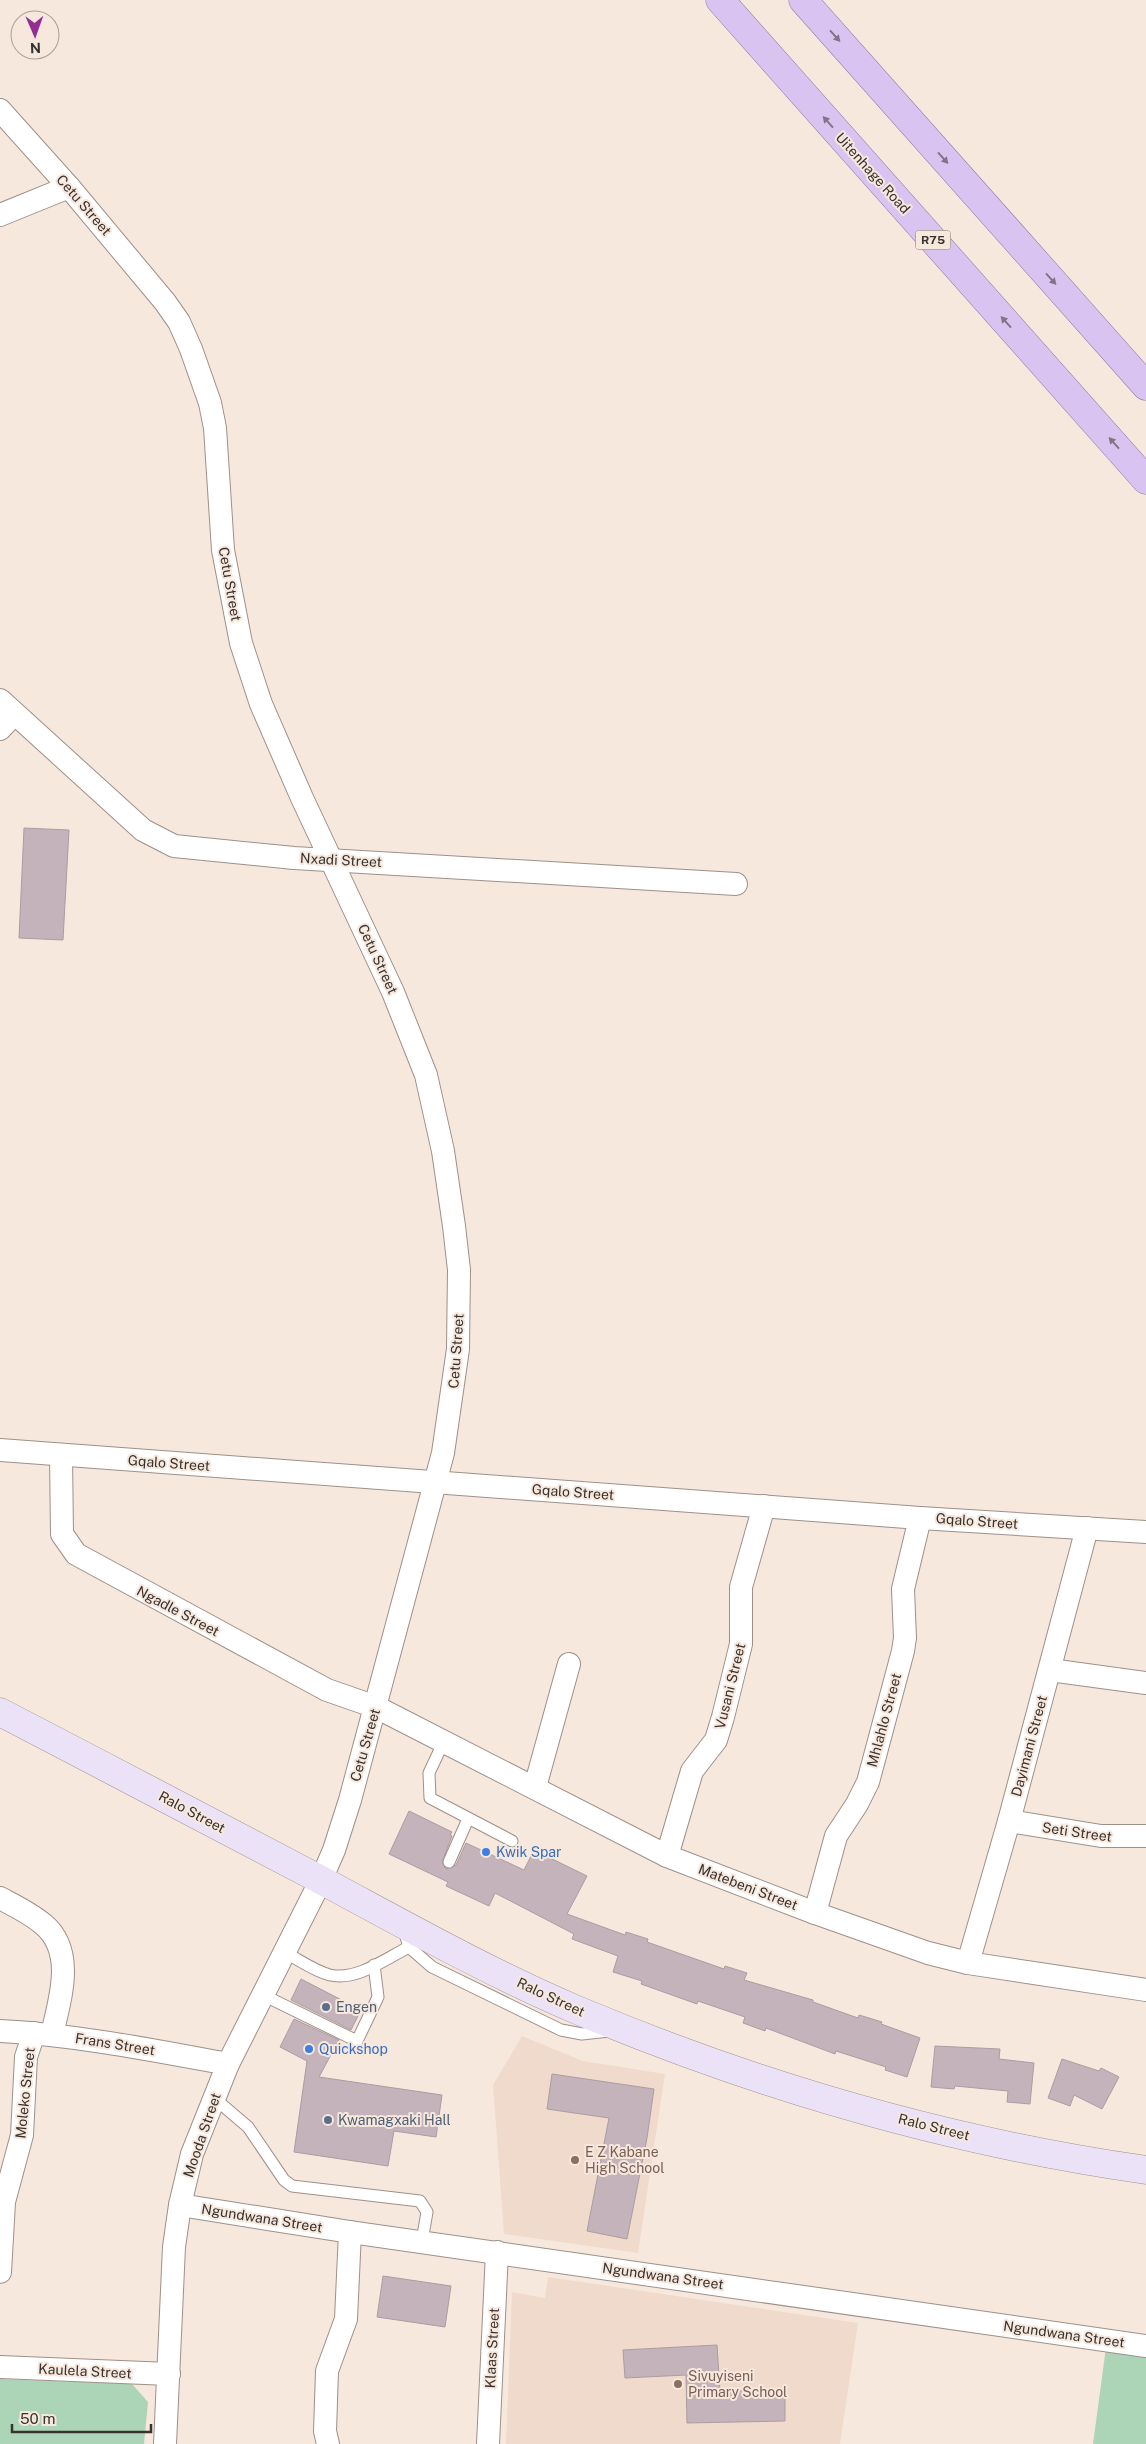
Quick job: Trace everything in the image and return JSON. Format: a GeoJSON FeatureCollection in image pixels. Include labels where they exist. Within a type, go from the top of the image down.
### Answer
{"type":"FeatureCollection","features":[{"type":"Feature","properties":{"kind":"main road","name":"Uitenhage Road"},"geometry":{"type":"LineString","coordinates":[[720,0],[1146,480]]}},
{"type":"Feature","properties":{"kind":"main road"},"geometry":{"type":"LineString","coordinates":[[803,0],[1146,386]]}},
{"type":"Feature","properties":{"kind":"street","name":"Cetu Street"},"geometry":{"type":"LineString","coordinates":[[0,110],[69,187],[165,302],[179,322],[191,349],[210,403],[216,428],[223,550],[241,643],[262,704],[411,1034],[426,1075],[443,1151],[459,1270],[459,1310],[453,1391],[443,1453],[376,1707],[340,1833],[321,1880]]}},
{"type":"Feature","properties":{"kind":"street"},"geometry":{"type":"LineString","coordinates":[[0,215],[69,187]]}},
{"type":"Feature","properties":{"kind":"street","name":"Nxadi Street"},"geometry":{"type":"LineString","coordinates":[[5,715],[144,830],[174,846],[202,850],[331,859],[736,884]]}},
{"type":"Feature","properties":{"kind":"street","name":"Gqalo Street"},"geometry":{"type":"LineString","coordinates":[[0,1450],[920,1518],[1146,1532]]}},
{"type":"Feature","properties":{"kind":"street","name":"Ngadle Street"},"geometry":{"type":"LineString","coordinates":[[61,1455],[61,1529],[65,1541],[76,1554],[327,1690],[376,1707]]}},
{"type":"Feature","properties":{"kind":"street","name":"Vusani Street"},"geometry":{"type":"LineString","coordinates":[[667,1856],[692,1771],[711,1749],[721,1725],[741,1644],[741,1587],[764,1506]]}},
{"type":"Feature","properties":{"kind":"street","name":"Mhlahlo Street"},"geometry":{"type":"LineString","coordinates":[[815,1913],[836,1836],[857,1804],[868,1782],[903,1651],[903,1595],[920,1518]]}},
{"type":"Feature","properties":{"kind":"street","name":"Dayimani Street"},"geometry":{"type":"LineString","coordinates":[[968,1963],[1009,1822],[1087,1528]]}},
{"type":"Feature","properties":{"kind":"street"},"geometry":{"type":"LineString","coordinates":[[535,1787],[569,1664]]}},
{"type":"Feature","properties":{"kind":"street"},"geometry":{"type":"LineString","coordinates":[[1050,1670],[1146,1683]]}},
{"type":"Feature","properties":{"kind":"street","name":"Matebeni Street"},"geometry":{"type":"LineString","coordinates":[[376,1707],[667,1856],[815,1913],[928,1953],[968,1963],[1146,1990]]}},
{"type":"Feature","properties":{"kind":"street","name":"Ralo Street"},"geometry":{"type":"LineString","coordinates":[[0,1712],[321,1880],[406,1936],[448,1949],[564,2004],[626,2030],[687,2053],[829,2100],[920,2125],[1021,2148],[1146,2170]]}},
{"type":"Feature","properties":{"kind":"street","name":"Seti Street"},"geometry":{"type":"LineString","coordinates":[[1009,1822],[1102,1836],[1146,1836]]}},
{"type":"Feature","properties":{"kind":"street","name":"Mooda Street"},"geometry":{"type":"LineString","coordinates":[[166,2444],[174,2247],[180,2205],[192,2154],[228,2064],[321,1880]]}},
{"type":"Feature","properties":{"kind":"street","name":"Moleko Street"},"geometry":{"type":"LineString","coordinates":[[0,1898],[44,1925],[61,1949],[64,1968],[43,2033],[26,2057],[22,2135],[4,2202],[0,2272]]}},
{"type":"Feature","properties":{"kind":"street","name":"Frans Street"},"geometry":{"type":"LineString","coordinates":[[0,2031],[43,2033],[119,2044],[228,2064]]}},
{"type":"Feature","properties":{"kind":"street","name":"Ngundwana Street"},"geometry":{"type":"LineString","coordinates":[[180,2205],[350,2232],[1146,2346]]}},
{"type":"Feature","properties":{"kind":"street"},"geometry":{"type":"LineString","coordinates":[[328,2444],[325,2430],[327,2371],[346,2319],[350,2232]]}},
{"type":"Feature","properties":{"kind":"street","name":"Klaas Street"},"geometry":{"type":"LineString","coordinates":[[488,2444],[497,2252]]}},
{"type":"Feature","properties":{"kind":"street","name":"Kaulela Street"},"geometry":{"type":"LineString","coordinates":[[0,2367],[169,2374]]}},
{"type":"Feature","properties":{"kind":"lane"},"geometry":{"type":"LineString","coordinates":[[444,1741],[429,1773],[429,1794],[433,1801],[512,1841]]}},
{"type":"Feature","properties":{"kind":"lane"},"geometry":{"type":"LineString","coordinates":[[449,1862],[468,1819]]}},
{"type":"Feature","properties":{"kind":"lane"},"geometry":{"type":"LineString","coordinates":[[284,1952],[328,1974],[342,1977],[353,1975],[374,1965],[406,1936]]}},
{"type":"Feature","properties":{"kind":"lane"},"geometry":{"type":"LineString","coordinates":[[263,1995],[357,2041],[378,1997],[374,1965]]}},
{"type":"Feature","properties":{"kind":"lane"},"geometry":{"type":"LineString","coordinates":[[214,2098],[248,2127],[284,2180],[292,2186],[420,2201],[427,2212],[422,2242]]}},
{"type":"Feature","properties":{"kind":"shaded area","name":"E Z Kabane High School"},"geometry":{"type":"Polygon","coordinates":[[[522,2036],[583,2061],[665,2074],[638,2253],[504,2234],[493,2085],[522,2036]]]}},
{"type":"Feature","properties":{"kind":"shaded area","name":"Sivuyiseni Primary School"},"geometry":{"type":"Polygon","coordinates":[[[548,2277],[858,2323],[840,2444],[506,2444],[512,2292],[545,2298],[548,2277]]]}},
{"type":"Feature","properties":{"kind":"green space"},"geometry":{"type":"Polygon","coordinates":[[[1107,2340],[1146,2346],[1146,2444],[1093,2444],[1107,2340]]]}},
{"type":"Feature","properties":{"kind":"green space"},"geometry":{"type":"Polygon","coordinates":[[[0,2379],[132,2384],[148,2402],[144,2444],[0,2444],[0,2379]]]}},
{"type":"Feature","properties":{"kind":"building"},"geometry":{"type":"Polygon","coordinates":[[[24,828],[69,830],[63,940],[19,938],[24,828]]]}},
{"type":"Feature","properties":{"kind":"building"},"geometry":{"type":"Polygon","coordinates":[[[409,1811],[452,1832],[442,1862],[446,1869],[456,1865],[466,1843],[524,1870],[534,1850],[587,1876],[567,1914],[625,1935],[626,1932],[648,1939],[647,1942],[724,1969],[725,1966],[747,1973],[744,1980],[813,2000],[813,2002],[858,2018],[859,2015],[882,2022],[881,2024],[920,2038],[907,2077],[885,2070],[886,2067],[836,2051],[835,2054],[766,2028],[765,2031],[743,2023],[745,2017],[698,2001],[697,2004],[641,1984],[642,1981],[613,1972],[618,1956],[572,1939],[574,1934],[495,1893],[489,1906],[446,1886],[448,1882],[389,1854],[409,1811]]]}},
{"type":"Feature","properties":{"kind":"building"},"geometry":{"type":"Polygon","coordinates":[[[301,1979],[361,2010],[351,2030],[291,2000],[301,1979]]]}},
{"type":"Feature","properties":{"kind":"building"},"geometry":{"type":"Polygon","coordinates":[[[294,2019],[339,2040],[319,2077],[442,2095],[436,2137],[394,2131],[388,2166],[294,2152],[307,2061],[280,2047],[294,2019]]]}},
{"type":"Feature","properties":{"kind":"building"},"geometry":{"type":"Polygon","coordinates":[[[935,2046],[1000,2049],[999,2059],[1034,2063],[1030,2104],[1007,2102],[1008,2091],[955,2086],[954,2089],[931,2087],[935,2046]]]}},
{"type":"Feature","properties":{"kind":"building"},"geometry":{"type":"Polygon","coordinates":[[[1062,2059],[1099,2071],[1101,2068],[1119,2077],[1102,2109],[1074,2095],[1070,2106],[1048,2098],[1062,2059]]]}},
{"type":"Feature","properties":{"kind":"building"},"geometry":{"type":"Polygon","coordinates":[[[552,2074],[654,2089],[647,2138],[627,2239],[587,2231],[609,2118],[547,2109],[552,2074]]]}},
{"type":"Feature","properties":{"kind":"building"},"geometry":{"type":"Polygon","coordinates":[[[383,2276],[451,2286],[445,2327],[377,2317],[383,2276]]]}},
{"type":"Feature","properties":{"kind":"building"},"geometry":{"type":"Polygon","coordinates":[[[717,2345],[720,2391],[785,2390],[785,2421],[687,2423],[686,2375],[625,2378],[623,2350],[717,2345]]]}},
{"type":"Feature","properties":{"kind":"place","name":"Kwik Spar"},"geometry":{"type":"Point","coordinates":[486,1852]}},
{"type":"Feature","properties":{"kind":"place","name":"Engen"},"geometry":{"type":"Point","coordinates":[326,2007]}},
{"type":"Feature","properties":{"kind":"place","name":"Quickshop"},"geometry":{"type":"Point","coordinates":[309,2049]}},
{"type":"Feature","properties":{"kind":"place","name":"Kwamagxaki Hall"},"geometry":{"type":"Point","coordinates":[328,2120]}},
{"type":"Feature","properties":{"kind":"place","name":"E Z Kabane High School"},"geometry":{"type":"Point","coordinates":[575,2160]}},
{"type":"Feature","properties":{"kind":"place","name":"Sivuyiseni Primary School"},"geometry":{"type":"Point","coordinates":[678,2384]}}]}
